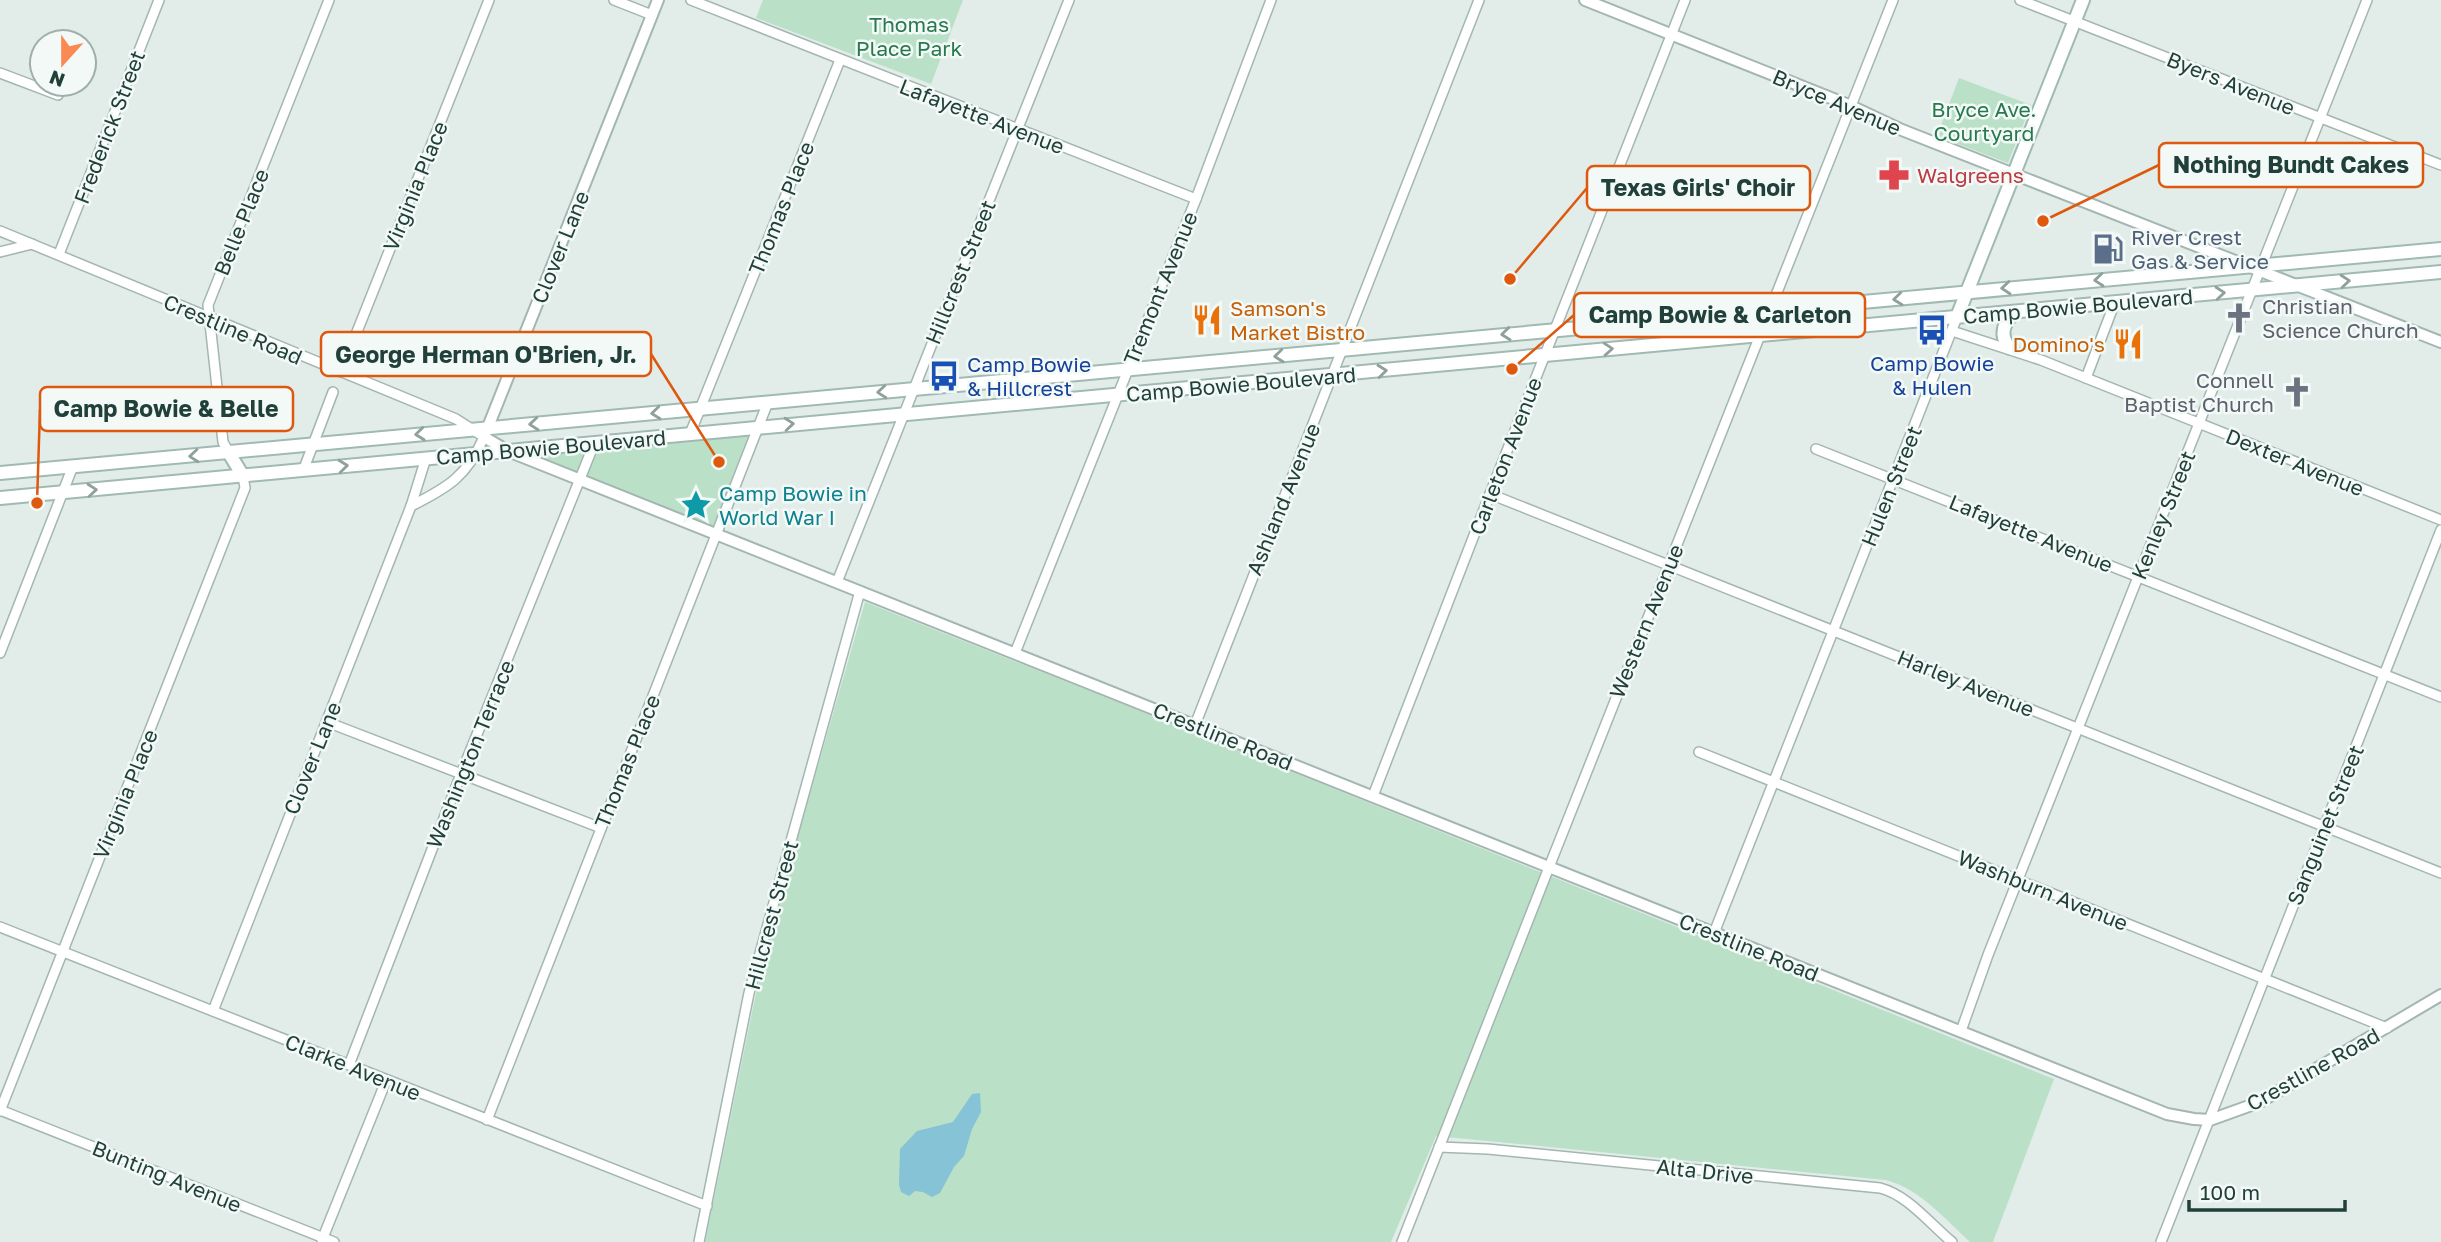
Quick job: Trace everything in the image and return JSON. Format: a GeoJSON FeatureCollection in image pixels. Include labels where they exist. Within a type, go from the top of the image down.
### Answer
{"type":"FeatureCollection","features":[{"type":"Feature","properties":{"kind":"main road","name":"Hulen Street"},"geometry":{"type":"LineString","coordinates":[[1957,317],[2083,0]]}},
{"type":"Feature","properties":{"kind":"main road","name":"Camp Bowie Boulevard"},"geometry":{"type":"LineString","coordinates":[[0,473],[472,429],[486,433],[700,408],[1966,292],[2258,268],[2441,249]]}},
{"type":"Feature","properties":{"kind":"main road","name":"Camp Bowie Boulevard"},"geometry":{"type":"LineString","coordinates":[[0,498],[2441,272]]}},
{"type":"Feature","properties":{"kind":"main road"},"geometry":{"type":"LineString","coordinates":[[2010,348],[2004,342],[2004,325],[2016,312]]}},
{"type":"Feature","properties":{"kind":"main road"},"geometry":{"type":"LineString","coordinates":[[1645,321],[1648,346]]}},
{"type":"Feature","properties":{"kind":"main road"},"geometry":{"type":"LineString","coordinates":[[229,453],[243,476]]}},
{"type":"Feature","properties":{"kind":"street","name":"Frederick Street"},"geometry":{"type":"LineString","coordinates":[[60,254],[159,0]]}},
{"type":"Feature","properties":{"kind":"street","name":"Belle Place"},"geometry":{"type":"LineString","coordinates":[[229,453],[223,442],[208,305],[329,0]]}},
{"type":"Feature","properties":{"kind":"street","name":"Virginia Place"},"geometry":{"type":"LineString","coordinates":[[341,372],[489,0]]}},
{"type":"Feature","properties":{"kind":"street"},"geometry":{"type":"LineString","coordinates":[[614,0],[652,15]]}},
{"type":"Feature","properties":{"kind":"street","name":"Clover Lane"},"geometry":{"type":"LineString","coordinates":[[411,506],[455,481],[466,471],[477,453],[658,0]]}},
{"type":"Feature","properties":{"kind":"street","name":"Lafayette Avenue"},"geometry":{"type":"LineString","coordinates":[[691,0],[1196,199]]}},
{"type":"Feature","properties":{"kind":"street","name":"Hillcrest Street"},"geometry":{"type":"LineString","coordinates":[[837,582],[1069,0]]}},
{"type":"Feature","properties":{"kind":"street","name":"Tremont Avenue"},"geometry":{"type":"LineString","coordinates":[[1015,653],[1196,199],[1271,0]]}},
{"type":"Feature","properties":{"kind":"street","name":"Ashland Avenue"},"geometry":{"type":"LineString","coordinates":[[1195,725],[1479,0]]}},
{"type":"Feature","properties":{"kind":"street","name":"Bryce Avenue"},"geometry":{"type":"LineString","coordinates":[[1585,0],[1851,106],[1902,130],[2441,342]]}},
{"type":"Feature","properties":{"kind":"street","name":"Carleton Avenue"},"geometry":{"type":"LineString","coordinates":[[1373,796],[1685,0]]}},
{"type":"Feature","properties":{"kind":"street","name":"Western Avenue"},"geometry":{"type":"LineString","coordinates":[[1402,1242],[1517,943],[1550,866],[1893,0]]}},
{"type":"Feature","properties":{"kind":"street","name":"Byers Avenue"},"geometry":{"type":"LineString","coordinates":[[2020,0],[2441,165]]}},
{"type":"Feature","properties":{"kind":"street","name":"Kenley Street"},"geometry":{"type":"LineString","coordinates":[[1961,1031],[2018,880],[2200,424],[2258,268],[2321,119],[2367,0]]}},
{"type":"Feature","properties":{"kind":"street","name":"Thomas Place"},"geometry":{"type":"LineString","coordinates":[[690,433],[840,60]]}},
{"type":"Feature","properties":{"kind":"street"},"geometry":{"type":"LineString","coordinates":[[0,73],[28,84]]}},
{"type":"Feature","properties":{"kind":"street","name":"Crestline Road"},"geometry":{"type":"LineString","coordinates":[[0,231],[456,419],[472,429]]}},
{"type":"Feature","properties":{"kind":"street"},"geometry":{"type":"LineString","coordinates":[[0,252],[32,244]]}},
{"type":"Feature","properties":{"kind":"street"},"geometry":{"type":"LineString","coordinates":[[2086,378],[2115,302]]}},
{"type":"Feature","properties":{"kind":"street","name":"Hulen Street"},"geometry":{"type":"LineString","coordinates":[[1714,933],[1957,317]]}},
{"type":"Feature","properties":{"kind":"street","name":"Dexter Avenue"},"geometry":{"type":"LineString","coordinates":[[1952,331],[2010,348],[2441,520]]}},
{"type":"Feature","properties":{"kind":"street"},"geometry":{"type":"LineString","coordinates":[[303,471],[333,392]]}},
{"type":"Feature","properties":{"kind":"street","name":"Thomas Place"},"geometry":{"type":"LineString","coordinates":[[486,1120],[768,402]]}},
{"type":"Feature","properties":{"kind":"street","name":"Crestline Road"},"geometry":{"type":"LineString","coordinates":[[486,433],[508,451],[579,481],[2167,1114],[2210,1120],[2260,1102],[2441,995]]}},
{"type":"Feature","properties":{"kind":"street","name":"Washington Terrace"},"geometry":{"type":"LineString","coordinates":[[349,1065],[461,774],[594,444]]}},
{"type":"Feature","properties":{"kind":"street","name":"Lafayette Avenue"},"geometry":{"type":"LineString","coordinates":[[1816,449],[1895,478],[2441,697]]}},
{"type":"Feature","properties":{"kind":"street","name":"Clover Lane"},"geometry":{"type":"LineString","coordinates":[[213,1011],[411,506],[426,458]]}},
{"type":"Feature","properties":{"kind":"street"},"geometry":{"type":"LineString","coordinates":[[0,653],[73,467]]}},
{"type":"Feature","properties":{"kind":"street","name":"Virginia Place"},"geometry":{"type":"LineString","coordinates":[[0,1110],[245,488],[243,476]]}},
{"type":"Feature","properties":{"kind":"street","name":"Harley Avenue"},"geometry":{"type":"LineString","coordinates":[[1490,494],[2441,873]]}},
{"type":"Feature","properties":{"kind":"street","name":"Sanguinet Street"},"geometry":{"type":"LineString","coordinates":[[2210,1120],[2441,530]]}},
{"type":"Feature","properties":{"kind":"street","name":"Hillcrest Street"},"geometry":{"type":"LineString","coordinates":[[699,1242],[749,993],[860,591]]}},
{"type":"Feature","properties":{"kind":"street"},"geometry":{"type":"LineString","coordinates":[[327,722],[601,828]]}},
{"type":"Feature","properties":{"kind":"street","name":"Washburn Avenue"},"geometry":{"type":"LineString","coordinates":[[1699,752],[2387,1027]]}},
{"type":"Feature","properties":{"kind":"street","name":"Clarke Avenue"},"geometry":{"type":"LineString","coordinates":[[0,927],[707,1206]]}},
{"type":"Feature","properties":{"kind":"street"},"geometry":{"type":"LineString","coordinates":[[322,1240],[386,1080]]}},
{"type":"Feature","properties":{"kind":"street","name":"Bunting Avenue"},"geometry":{"type":"LineString","coordinates":[[0,1110],[322,1240],[334,1242]]}},
{"type":"Feature","properties":{"kind":"street"},"geometry":{"type":"LineString","coordinates":[[2161,1242],[2210,1120]]}},
{"type":"Feature","properties":{"kind":"street","name":"Alta Drive"},"geometry":{"type":"LineString","coordinates":[[1439,1147],[1488,1149],[1880,1188],[1890,1190],[1901,1198],[1952,1242]]}},
{"type":"Feature","properties":{"kind":"green space","name":"Thomas Place Park"},"geometry":{"type":"Polygon","coordinates":[[[763,0],[963,0],[931,84],[756,18],[763,0]]]}},
{"type":"Feature","properties":{"kind":"green space","name":"Bryce Ave. Courtyard"},"geometry":{"type":"Polygon","coordinates":[[[1959,78],[2031,105],[2008,163],[1937,136],[1959,78]]]}},
{"type":"Feature","properties":{"kind":"green space"},"geometry":{"type":"Polygon","coordinates":[[[750,436],[713,527],[538,456],[750,436]]]}},
{"type":"Feature","properties":{"kind":"green space"},"geometry":{"type":"Polygon","coordinates":[[[865,602],[2054,1079],[1993,1242],[1970,1242],[1921,1198],[1886,1180],[1436,1136],[1391,1242],[705,1242],[756,993],[865,602]]]}},
{"type":"Feature","properties":{"kind":"water"},"geometry":{"type":"Polygon","coordinates":[[[980,1093],[981,1112],[972,1129],[964,1156],[954,1167],[940,1193],[932,1197],[923,1192],[915,1191],[909,1196],[901,1192],[900,1149],[917,1131],[953,1122],[972,1094],[980,1093]]]}},
{"type":"Feature","properties":{"kind":"place","name":"Walgreens"},"geometry":{"type":"Point","coordinates":[1894,175]}},
{"type":"Feature","properties":{"kind":"place","name":"Nothing Bundt Cakes"},"geometry":{"type":"Point","coordinates":[2043,221]}},
{"type":"Feature","properties":{"kind":"place","name":"River Crest Gas & Service"},"geometry":{"type":"Point","coordinates":[2108,249]}},
{"type":"Feature","properties":{"kind":"place","name":"Texas Girls' Choir"},"geometry":{"type":"Point","coordinates":[1510,279]}},
{"type":"Feature","properties":{"kind":"place","name":"Christian Science Church"},"geometry":{"type":"Point","coordinates":[2239,318]}},
{"type":"Feature","properties":{"kind":"place","name":"Samson's Market Bistro"},"geometry":{"type":"Point","coordinates":[1207,320]}},
{"type":"Feature","properties":{"kind":"place","name":"Camp Bowie & Hulen"},"geometry":{"type":"Point","coordinates":[1932,330]}},
{"type":"Feature","properties":{"kind":"place","name":"Domino's"},"geometry":{"type":"Point","coordinates":[2128,344]}},
{"type":"Feature","properties":{"kind":"place","name":"Camp Bowie & Carleton"},"geometry":{"type":"Point","coordinates":[1512,369]}},
{"type":"Feature","properties":{"kind":"place","name":"Camp Bowie & Hillcrest"},"geometry":{"type":"Point","coordinates":[944,376]}},
{"type":"Feature","properties":{"kind":"place","name":"Connell Baptist Church"},"geometry":{"type":"Point","coordinates":[2297,392]}},
{"type":"Feature","properties":{"kind":"place","name":"George Herman O'Brien, Jr."},"geometry":{"type":"Point","coordinates":[719,462]}},
{"type":"Feature","properties":{"kind":"place","name":"Camp Bowie & Belle"},"geometry":{"type":"Point","coordinates":[37,503]}},
{"type":"Feature","properties":{"kind":"place","name":"Camp Bowie in World War I"},"geometry":{"type":"Point","coordinates":[696,505]}}]}
